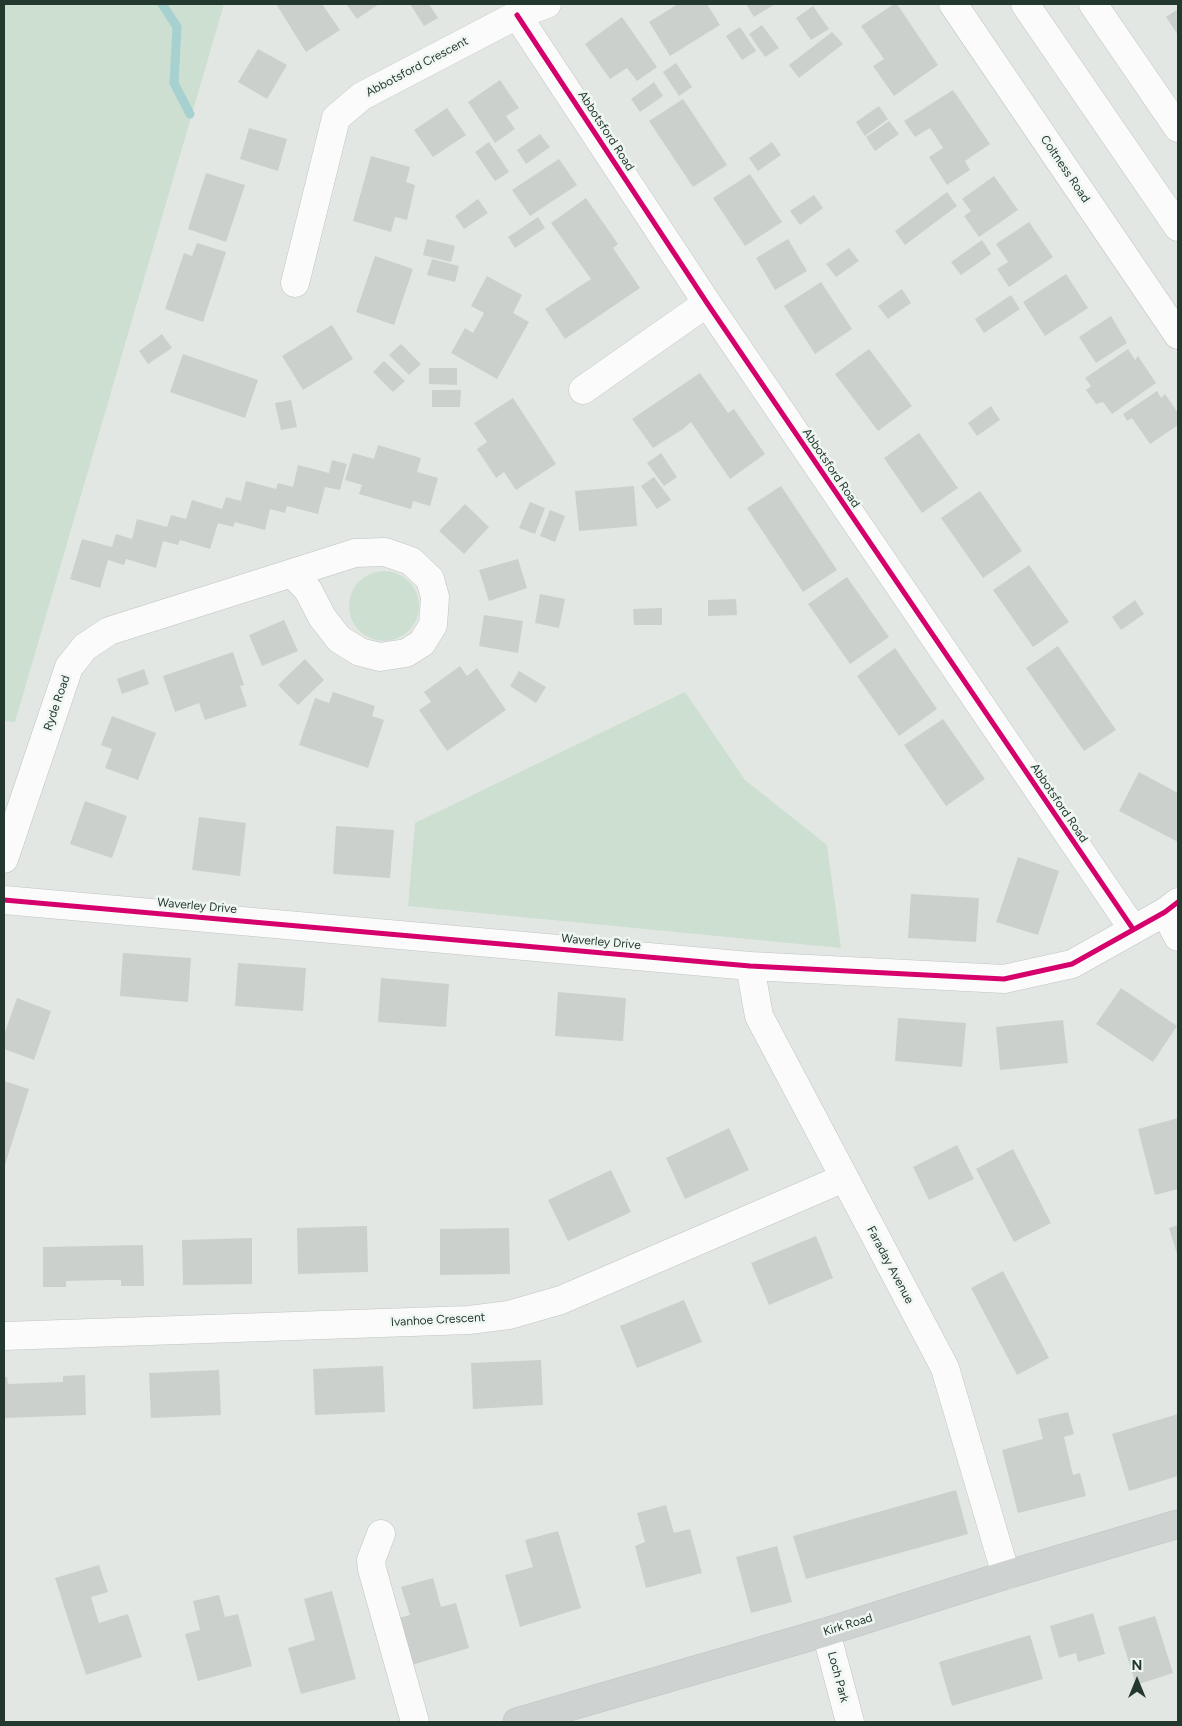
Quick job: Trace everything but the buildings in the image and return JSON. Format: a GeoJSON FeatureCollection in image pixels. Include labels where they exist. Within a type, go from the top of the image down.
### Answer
{"type":"FeatureCollection","features":[{"type":"Feature","properties":{"kind":"main road","name":"Kirk Road"},"geometry":{"type":"LineString","coordinates":[[517,1722],[826,1632],[1006,1575],[1178,1524]]}},
{"type":"Feature","properties":{"kind":"street","name":"Abbotsford Crescent"},"geometry":{"type":"LineString","coordinates":[[295,283],[336,118],[362,96],[517,15],[547,4]]}},
{"type":"Feature","properties":{"kind":"street","name":"Coltness Road"},"geometry":{"type":"LineString","coordinates":[[953,4],[1178,335]]}},
{"type":"Feature","properties":{"kind":"street"},"geometry":{"type":"LineString","coordinates":[[1025,4],[1178,227]]}},
{"type":"Feature","properties":{"kind":"street"},"geometry":{"type":"LineString","coordinates":[[1093,4],[1178,128]]}},
{"type":"Feature","properties":{"kind":"street","name":"Abbotsford Road"},"geometry":{"type":"LineString","coordinates":[[517,15],[707,303],[1133,929]]}},
{"type":"Feature","properties":{"kind":"street"},"geometry":{"type":"LineString","coordinates":[[583,390],[707,303]]}},
{"type":"Feature","properties":{"kind":"street","name":"Ryde Road"},"geometry":{"type":"LineString","coordinates":[[4,859],[69,667],[85,647],[109,631],[292,572],[356,552],[385,552],[411,561],[430,579],[435,597],[433,625],[422,643],[406,653],[380,657],[360,652],[339,639],[322,617],[308,590],[292,572]]}},
{"type":"Feature","properties":{"kind":"street","name":"Waverley Drive"},"geometry":{"type":"LineString","coordinates":[[4,900],[750,966],[1004,980],[1072,964],[1172,907]]}},
{"type":"Feature","properties":{"kind":"street"},"geometry":{"type":"LineString","coordinates":[[1172,907],[1178,937]]}},
{"type":"Feature","properties":{"kind":"street","name":"Faraday Avenue"},"geometry":{"type":"LineString","coordinates":[[750,966],[759,1016],[945,1368],[1006,1575]]}},
{"type":"Feature","properties":{"kind":"street","name":"Ivanhoe Crescent"},"geometry":{"type":"LineString","coordinates":[[4,1336],[469,1320],[509,1315],[561,1300],[844,1178]]}},
{"type":"Feature","properties":{"kind":"street"},"geometry":{"type":"LineString","coordinates":[[381,1534],[371,1560],[372,1569],[415,1722]]}},
{"type":"Feature","properties":{"kind":"street","name":"Loch Park"},"geometry":{"type":"LineString","coordinates":[[826,1632],[850,1722]]}},
{"type":"Feature","properties":{"kind":"green space"},"geometry":{"type":"Polygon","coordinates":[[[4,4],[224,4],[15,722],[4,721],[4,4]]]}},
{"type":"Feature","properties":{"kind":"green space"},"geometry":{"type":"Polygon","coordinates":[[[384,571],[397,574],[409,581],[416,593],[419,606],[416,619],[409,631],[397,638],[384,641],[371,638],[359,631],[352,619],[349,606],[352,593],[359,581],[371,574],[384,571]]]}},
{"type":"Feature","properties":{"kind":"green space"},"geometry":{"type":"Polygon","coordinates":[[[685,692],[745,780],[827,845],[841,948],[408,906],[415,823],[685,692]]]}},
{"type":"Feature","properties":{"kind":"waterway"},"geometry":{"type":"LineString","coordinates":[[162,4],[177,27],[174,83],[190,114]]}},
{"type":"Feature","properties":{"kind":"cycle path"},"geometry":{"type":"LineString","coordinates":[[517,15],[707,303],[1133,929]]}},
{"type":"Feature","properties":{"kind":"cycle path"},"geometry":{"type":"LineString","coordinates":[[4,900],[750,966],[1004,979],[1072,964],[1165,912],[1178,902]]}}]}
